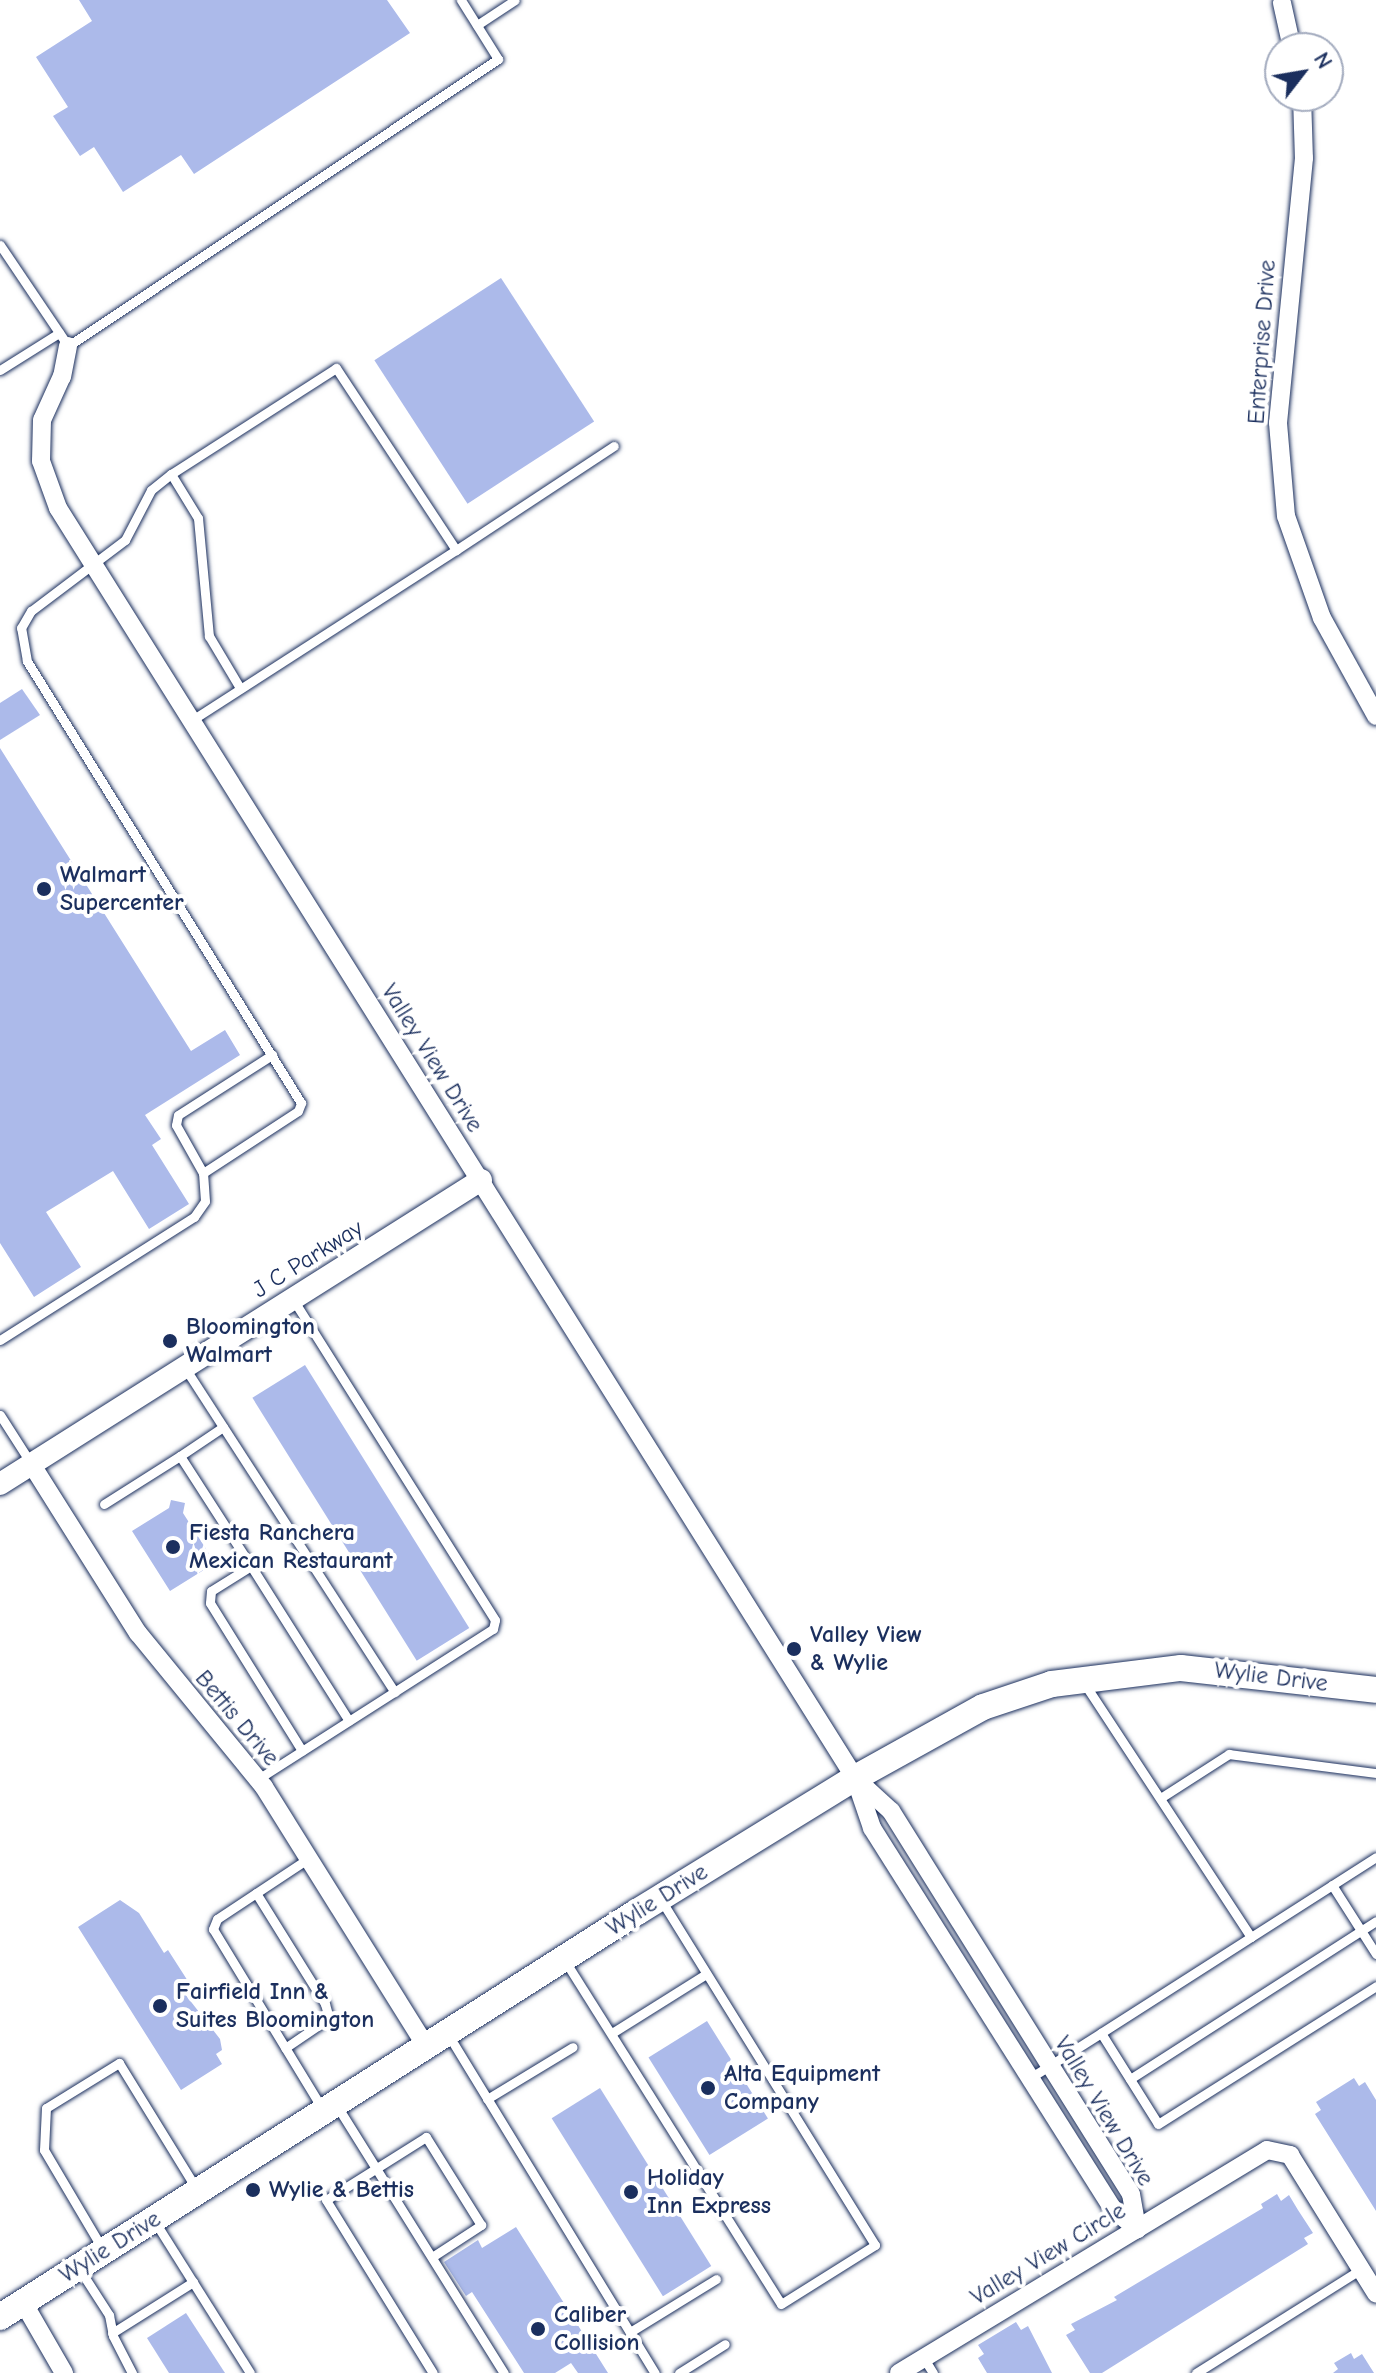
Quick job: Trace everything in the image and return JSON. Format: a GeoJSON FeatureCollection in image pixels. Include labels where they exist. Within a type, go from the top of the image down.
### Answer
{"type":"FeatureCollection","features":[{"type":"Feature","properties":{"kind":"main road","name":"Wylie Drive"},"geometry":{"type":"LineString","coordinates":[[0,2317],[660,1898],[855,1778],[983,1707],[1082,1679],[1212,1669],[1376,1690]]}},
{"type":"Feature","properties":{"kind":"street"},"geometry":{"type":"LineString","coordinates":[[1282,3],[1288,32]]}},
{"type":"Feature","properties":{"kind":"street","name":"Enterprise Drive"},"geometry":{"type":"LineString","coordinates":[[1303,112],[1304,158],[1278,423],[1286,516],[1322,618],[1376,716]]}},
{"type":"Feature","properties":{"kind":"street","name":"Valley View Drive"},"geometry":{"type":"LineString","coordinates":[[63,339],[42,420],[41,461],[48,490],[92,567],[192,720],[855,1778],[872,1828],[1112,2208],[1137,2229]]}},
{"type":"Feature","properties":{"kind":"street","name":"J C Parkway"},"geometry":{"type":"LineString","coordinates":[[0,1484],[481,1180]]}},
{"type":"Feature","properties":{"kind":"street","name":"Bettis Drive"},"geometry":{"type":"LineString","coordinates":[[32,1465],[138,1633],[258,1779],[309,1858],[437,2039]]}},
{"type":"Feature","properties":{"kind":"street","name":"Valley View Drive"},"geometry":{"type":"LineString","coordinates":[[855,1778],[891,1811],[1131,2194],[1137,2229]]}},
{"type":"Feature","properties":{"kind":"street","name":"Valley View Circle"},"geometry":{"type":"LineString","coordinates":[[899,2373],[928,2365],[1137,2229],[1258,2154],[1278,2148],[1290,2155],[1376,2293]]}},
{"type":"Feature","properties":{"kind":"street"},"geometry":{"type":"LineString","coordinates":[[23,2302],[64,2373]]}},
{"type":"Feature","properties":{"kind":"lane"},"geometry":{"type":"LineString","coordinates":[[0,370],[63,339],[498,59],[461,0]]}},
{"type":"Feature","properties":{"kind":"lane"},"geometry":{"type":"LineString","coordinates":[[477,25],[515,0]]}},
{"type":"Feature","properties":{"kind":"lane"},"geometry":{"type":"LineString","coordinates":[[0,245],[63,339]]}},
{"type":"Feature","properties":{"kind":"lane"},"geometry":{"type":"LineString","coordinates":[[203,1173],[298,1111],[301,1103],[24,652],[21,628],[31,611],[125,540],[151,490],[336,368],[456,550]]}},
{"type":"Feature","properties":{"kind":"lane"},"geometry":{"type":"LineString","coordinates":[[192,720],[614,446]]}},
{"type":"Feature","properties":{"kind":"lane"},"geometry":{"type":"LineString","coordinates":[[171,474],[198,518],[209,636],[240,688]]}},
{"type":"Feature","properties":{"kind":"lane"},"geometry":{"type":"LineString","coordinates":[[0,1340],[194,1217],[205,1201],[203,1173],[176,1125],[178,1115],[272,1055]]}},
{"type":"Feature","properties":{"kind":"lane"},"geometry":{"type":"LineString","coordinates":[[258,1779],[493,1629],[495,1620],[293,1299]]}},
{"type":"Feature","properties":{"kind":"lane"},"geometry":{"type":"LineString","coordinates":[[185,1368],[395,1692]]}},
{"type":"Feature","properties":{"kind":"lane"},"geometry":{"type":"LineString","coordinates":[[0,1415],[32,1465]]}},
{"type":"Feature","properties":{"kind":"lane"},"geometry":{"type":"LineString","coordinates":[[104,1504],[223,1427]]}},
{"type":"Feature","properties":{"kind":"lane"},"geometry":{"type":"LineString","coordinates":[[180,1456],[349,1721]]}},
{"type":"Feature","properties":{"kind":"lane"},"geometry":{"type":"LineString","coordinates":[[251,1566],[211,1591],[210,1603],[302,1751]]}},
{"type":"Feature","properties":{"kind":"lane"},"geometry":{"type":"LineString","coordinates":[[1082,1679],[1150,1790],[1162,1797],[1251,1937]]}},
{"type":"Feature","properties":{"kind":"lane"},"geometry":{"type":"LineString","coordinates":[[1162,1797],[1229,1754],[1376,1773]]}},
{"type":"Feature","properties":{"kind":"lane"},"geometry":{"type":"LineString","coordinates":[[1030,2078],[1376,1857]]}},
{"type":"Feature","properties":{"kind":"lane"},"geometry":{"type":"LineString","coordinates":[[309,1858],[217,1919],[213,1929],[285,2048],[376,2169],[504,2373]]}},
{"type":"Feature","properties":{"kind":"lane"},"geometry":{"type":"LineString","coordinates":[[1332,1885],[1376,1954]]}},
{"type":"Feature","properties":{"kind":"lane"},"geometry":{"type":"LineString","coordinates":[[256,1893],[325,2004],[329,2018],[285,2048]]}},
{"type":"Feature","properties":{"kind":"lane"},"geometry":{"type":"LineString","coordinates":[[564,1959],[781,2304],[862,2254],[875,2245],[660,1898]]}},
{"type":"Feature","properties":{"kind":"lane"},"geometry":{"type":"LineString","coordinates":[[1130,2079],[1376,1921]]}},
{"type":"Feature","properties":{"kind":"lane"},"geometry":{"type":"LineString","coordinates":[[612,2033],[706,1974]]}},
{"type":"Feature","properties":{"kind":"lane"},"geometry":{"type":"LineString","coordinates":[[1101,2033],[1158,2124],[1376,1986]]}},
{"type":"Feature","properties":{"kind":"lane"},"geometry":{"type":"LineString","coordinates":[[437,2039],[487,2099],[655,2373]]}},
{"type":"Feature","properties":{"kind":"lane"},"geometry":{"type":"LineString","coordinates":[[487,2099],[573,2047]]}},
{"type":"Feature","properties":{"kind":"lane"},"geometry":{"type":"LineString","coordinates":[[103,2251],[44,2150],[46,2108],[119,2063],[198,2191]]}},
{"type":"Feature","properties":{"kind":"lane"},"geometry":{"type":"LineString","coordinates":[[432,2257],[481,2225],[426,2137],[326,2200],[433,2373]]}},
{"type":"Feature","properties":{"kind":"lane"},"geometry":{"type":"LineString","coordinates":[[153,2219],[250,2373]]}},
{"type":"Feature","properties":{"kind":"lane"},"geometry":{"type":"LineString","coordinates":[[78,2267],[109,2315],[112,2333],[132,2373]]}},
{"type":"Feature","properties":{"kind":"lane"},"geometry":{"type":"LineString","coordinates":[[1196,2373],[1361,2269]]}},
{"type":"Feature","properties":{"kind":"lane"},"geometry":{"type":"LineString","coordinates":[[630,2332],[716,2279]]}},
{"type":"Feature","properties":{"kind":"lane"},"geometry":{"type":"LineString","coordinates":[[112,2333],[193,2282]]}},
{"type":"Feature","properties":{"kind":"lane"},"geometry":{"type":"LineString","coordinates":[[679,2373],[725,2344]]}},
{"type":"Feature","properties":{"kind":"building"},"geometry":{"type":"Polygon","coordinates":[[[79,0],[387,0],[410,33],[194,174],[181,155],[123,192],[94,147],[80,156],[53,116],[68,107],[36,57],[92,21],[79,0]]]}},
{"type":"Feature","properties":{"kind":"building"},"geometry":{"type":"Polygon","coordinates":[[[501,278],[594,421],[467,504],[374,360],[501,278]]]}},
{"type":"Feature","properties":{"kind":"building"},"geometry":{"type":"Polygon","coordinates":[[[22,689],[40,715],[0,740],[0,703],[22,689]]]}},
{"type":"Feature","properties":{"kind":"building","name":"Walmart Supercenter"},"geometry":{"type":"Polygon","coordinates":[[[0,748],[191,1051],[225,1030],[240,1055],[145,1115],[161,1139],[152,1145],[189,1204],[149,1229],[113,1171],[46,1212],[81,1267],[34,1297],[0,1243],[0,748]]]}},
{"type":"Feature","properties":{"kind":"building"},"geometry":{"type":"Polygon","coordinates":[[[305,1365],[469,1628],[417,1661],[252,1398],[305,1365]]]}},
{"type":"Feature","properties":{"kind":"building","name":"Fiesta Ranchera Mexican Restaurant"},"geometry":{"type":"Polygon","coordinates":[[[171,1500],[185,1503],[183,1513],[215,1563],[170,1591],[132,1531],[169,1508],[171,1500]]]}},
{"type":"Feature","properties":{"kind":"building","name":"Fairfield Inn & Suites Bloomington"},"geometry":{"type":"Polygon","coordinates":[[[120,1900],[139,1913],[164,1953],[168,1950],[193,1989],[185,1994],[220,2039],[222,2050],[216,2054],[222,2064],[181,2090],[78,1927],[120,1900]]]}},
{"type":"Feature","properties":{"kind":"building","name":"Alta Equipment Company"},"geometry":{"type":"Polygon","coordinates":[[[707,2021],[768,2119],[709,2155],[648,2058],[707,2021]]]}},
{"type":"Feature","properties":{"kind":"building"},"geometry":{"type":"Polygon","coordinates":[[[1354,2078],[1359,2086],[1365,2082],[1376,2100],[1376,2211],[1315,2114],[1321,2110],[1316,2102],[1354,2078]]]}},
{"type":"Feature","properties":{"kind":"building","name":"Holiday Inn Express"},"geometry":{"type":"Polygon","coordinates":[[[600,2088],[711,2266],[663,2296],[552,2118],[600,2088]]]}},
{"type":"Feature","properties":{"kind":"building"},"geometry":{"type":"Polygon","coordinates":[[[1277,2194],[1281,2201],[1289,2195],[1313,2233],[1304,2238],[1308,2244],[1102,2373],[1090,2373],[1066,2335],[1075,2330],[1071,2324],[1117,2300],[1114,2297],[1263,2208],[1261,2204],[1277,2194]]]}},
{"type":"Feature","properties":{"kind":"building","name":"Caliber Collision"},"geometry":{"type":"Polygon","coordinates":[[[516,2227],[608,2373],[578,2373],[571,2363],[555,2373],[524,2373],[472,2292],[466,2296],[444,2262],[478,2240],[482,2248],[516,2227]]]}},
{"type":"Feature","properties":{"kind":"building"},"geometry":{"type":"Polygon","coordinates":[[[186,2313],[225,2373],[169,2373],[147,2338],[186,2313]]]}},
{"type":"Feature","properties":{"kind":"building"},"geometry":{"type":"Polygon","coordinates":[[[1016,2322],[1021,2330],[1028,2326],[1052,2373],[987,2373],[978,2358],[984,2354],[978,2345],[1016,2322]]]}},
{"type":"Feature","properties":{"kind":"building"},"geometry":{"type":"Polygon","coordinates":[[[1351,2353],[1354,2359],[1362,2354],[1374,2373],[1333,2373],[1338,2369],[1334,2363],[1351,2353]]]}},
{"type":"Feature","properties":{"kind":"place","name":"Walmart Supercenter"},"geometry":{"type":"Point","coordinates":[44,889]}},
{"type":"Feature","properties":{"kind":"place","name":"Bloomington Walmart"},"geometry":{"type":"Point","coordinates":[170,1341]}},
{"type":"Feature","properties":{"kind":"place","name":"Fiesta Ranchera Mexican Restaurant"},"geometry":{"type":"Point","coordinates":[173,1547]}},
{"type":"Feature","properties":{"kind":"place","name":"Valley View & Wylie"},"geometry":{"type":"Point","coordinates":[794,1649]}},
{"type":"Feature","properties":{"kind":"place","name":"Fairfield Inn & Suites Bloomington"},"geometry":{"type":"Point","coordinates":[160,2006]}},
{"type":"Feature","properties":{"kind":"place","name":"Alta Equipment Company"},"geometry":{"type":"Point","coordinates":[708,2088]}},
{"type":"Feature","properties":{"kind":"place","name":"Wylie & Bettis"},"geometry":{"type":"Point","coordinates":[253,2190]}},
{"type":"Feature","properties":{"kind":"place","name":"Holiday Inn Express"},"geometry":{"type":"Point","coordinates":[631,2192]}},
{"type":"Feature","properties":{"kind":"place","name":"Caliber Collision"},"geometry":{"type":"Point","coordinates":[538,2329]}}]}
